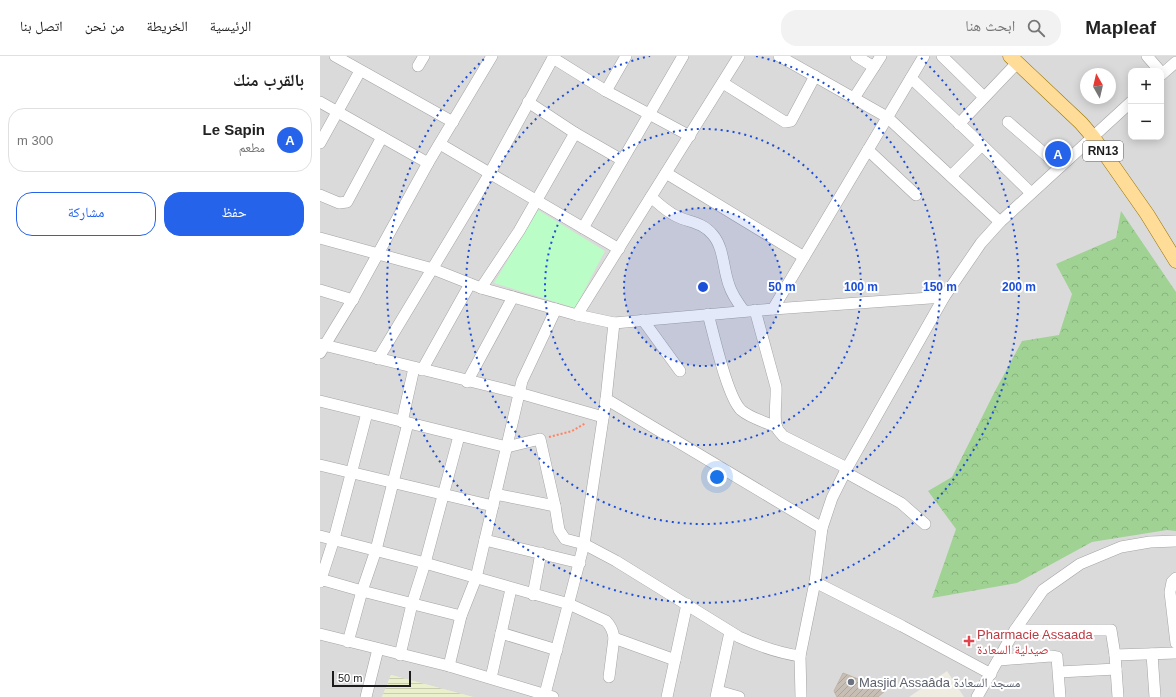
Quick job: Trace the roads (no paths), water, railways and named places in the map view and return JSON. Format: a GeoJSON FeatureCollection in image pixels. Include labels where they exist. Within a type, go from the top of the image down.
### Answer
{"type":"FeatureCollection","features":[{"type":"Feature","properties":{"kind":"main road","name":"RN13"},"geometry":{"type":"LineString","coordinates":[[1014,59],[1081,123],[1093,137],[1147,214],[1176,261]]}},
{"type":"Feature","properties":{"kind":"street"},"geometry":{"type":"LineString","coordinates":[[336,56],[453,122]]}},
{"type":"Feature","properties":{"kind":"street"},"geometry":{"type":"LineString","coordinates":[[418,66],[424,56]]}},
{"type":"Feature","properties":{"kind":"street"},"geometry":{"type":"LineString","coordinates":[[492,56],[428,163],[353,300],[322,347],[519,393],[598,415]]}},
{"type":"Feature","properties":{"kind":"street"},"geometry":{"type":"LineString","coordinates":[[606,91],[626,56]]}},
{"type":"Feature","properties":{"kind":"street"},"geometry":{"type":"LineString","coordinates":[[583,228],[683,56]]}},
{"type":"Feature","properties":{"kind":"street"},"geometry":{"type":"LineString","coordinates":[[576,315],[690,136],[738,56]]}},
{"type":"Feature","properties":{"kind":"street"},"geometry":{"type":"LineString","coordinates":[[779,56],[887,117],[1000,222]]}},
{"type":"Feature","properties":{"kind":"street"},"geometry":{"type":"LineString","coordinates":[[856,56],[874,67]]}},
{"type":"Feature","properties":{"kind":"street"},"geometry":{"type":"LineString","coordinates":[[854,98],[881,56]]}},
{"type":"Feature","properties":{"kind":"street"},"geometry":{"type":"LineString","coordinates":[[773,309],[924,56]]}},
{"type":"Feature","properties":{"kind":"street"},"geometry":{"type":"LineString","coordinates":[[942,56],[984,97]]}},
{"type":"Feature","properties":{"kind":"street"},"geometry":{"type":"LineString","coordinates":[[1147,56],[1157,68]]}},
{"type":"Feature","properties":{"kind":"street"},"geometry":{"type":"LineString","coordinates":[[378,359],[490,173],[554,57],[606,91],[690,136]]}},
{"type":"Feature","properties":{"kind":"street"},"geometry":{"type":"LineString","coordinates":[[959,124],[984,97],[1014,59]]}},
{"type":"Feature","properties":{"kind":"street"},"geometry":{"type":"LineString","coordinates":[[1164,71],[1176,62]]}},
{"type":"Feature","properties":{"kind":"street"},"geometry":{"type":"LineString","coordinates":[[320,143],[360,70]]}},
{"type":"Feature","properties":{"kind":"street"},"geometry":{"type":"LineString","coordinates":[[723,82],[785,122],[788,122],[790,121],[815,76]]}},
{"type":"Feature","properties":{"kind":"street"},"geometry":{"type":"LineString","coordinates":[[911,78],[1031,193]]}},
{"type":"Feature","properties":{"kind":"street"},"geometry":{"type":"LineString","coordinates":[[320,102],[428,163]]}},
{"type":"Feature","properties":{"kind":"street"},"geometry":{"type":"LineString","coordinates":[[528,102],[575,133],[622,160]]}},
{"type":"Feature","properties":{"kind":"street"},"geometry":{"type":"LineString","coordinates":[[801,697],[800,656],[814,582],[822,528],[832,498],[846,470],[944,297],[981,243],[1000,222],[1129,104]]}},
{"type":"Feature","properties":{"kind":"street"},"geometry":{"type":"LineString","coordinates":[[1008,122],[1060,167]]}},
{"type":"Feature","properties":{"kind":"street"},"geometry":{"type":"LineString","coordinates":[[482,288],[537,201],[575,133]]}},
{"type":"Feature","properties":{"kind":"street"},"geometry":{"type":"LineString","coordinates":[[320,195],[339,203],[347,202],[382,137]]}},
{"type":"Feature","properties":{"kind":"street"},"geometry":{"type":"LineString","coordinates":[[440,144],[619,249]]}},
{"type":"Feature","properties":{"kind":"street"},"geometry":{"type":"LineString","coordinates":[[951,176],[982,145]]}},
{"type":"Feature","properties":{"kind":"street"},"geometry":{"type":"LineString","coordinates":[[868,150],[916,195]]}},
{"type":"Feature","properties":{"kind":"street"},"geometry":{"type":"LineString","coordinates":[[666,173],[804,257]]}},
{"type":"Feature","properties":{"kind":"street"},"geometry":{"type":"LineString","coordinates":[[651,197],[669,212],[678,217],[699,224],[714,236],[719,246],[728,285],[734,298],[750,311],[776,386],[777,399],[775,414],[777,427],[783,436],[846,470],[901,503],[925,524]]}},
{"type":"Feature","properties":{"kind":"street"},"geometry":{"type":"LineString","coordinates":[[320,238],[433,269],[470,284],[513,298],[576,315],[614,323],[708,314],[944,297]]}},
{"type":"Feature","properties":{"kind":"street"},"geometry":{"type":"LineString","coordinates":[[348,642],[362,591],[376,550],[418,369],[470,284]]}},
{"type":"Feature","properties":{"kind":"street"},"geometry":{"type":"LineString","coordinates":[[320,290],[353,300]]}},
{"type":"Feature","properties":{"kind":"street"},"geometry":{"type":"LineString","coordinates":[[467,382],[513,298]]}},
{"type":"Feature","properties":{"kind":"street"},"geometry":{"type":"LineString","coordinates":[[449,666],[461,616],[476,578],[522,381],[556,309]]}},
{"type":"Feature","properties":{"kind":"street"},"geometry":{"type":"LineString","coordinates":[[708,314],[731,395],[740,409],[750,416],[777,427]]}},
{"type":"Feature","properties":{"kind":"street"},"geometry":{"type":"LineString","coordinates":[[643,320],[680,371]]}},
{"type":"Feature","properties":{"kind":"street"},"geometry":{"type":"LineString","coordinates":[[320,634],[378,650],[449,666],[549,696],[557,650],[584,544],[598,415],[606,399],[614,323]]}},
{"type":"Feature","properties":{"kind":"street"},"geometry":{"type":"LineString","coordinates":[[606,399],[822,528]]}},
{"type":"Feature","properties":{"kind":"street"},"geometry":{"type":"LineString","coordinates":[[320,401],[507,447],[540,439],[559,530],[565,539],[584,544],[616,561],[730,632],[756,645],[785,654],[800,656]]}},
{"type":"Feature","properties":{"kind":"street"},"geometry":{"type":"LineString","coordinates":[[367,413],[334,539],[320,580],[461,616]]}},
{"type":"Feature","properties":{"kind":"street"},"geometry":{"type":"LineString","coordinates":[[400,655],[412,604],[425,563],[459,436]]}},
{"type":"Feature","properties":{"kind":"street"},"geometry":{"type":"LineString","coordinates":[[320,465],[493,506]]}},
{"type":"Feature","properties":{"kind":"street"},"geometry":{"type":"LineString","coordinates":[[495,494],[555,506]]}},
{"type":"Feature","properties":{"kind":"street"},"geometry":{"type":"LineString","coordinates":[[320,536],[425,563],[511,589],[569,604],[606,621],[614,632],[609,677]]}},
{"type":"Feature","properties":{"kind":"street"},"geometry":{"type":"LineString","coordinates":[[485,540],[580,563]]}},
{"type":"Feature","properties":{"kind":"street"},"geometry":{"type":"LineString","coordinates":[[977,697],[1015,630],[1043,590],[1080,564],[1121,547],[1150,542],[1176,541]]}},
{"type":"Feature","properties":{"kind":"street"},"geometry":{"type":"LineString","coordinates":[[533,595],[540,554]]}},
{"type":"Feature","properties":{"kind":"street"},"geometry":{"type":"LineString","coordinates":[[1176,578],[1172,582],[1170,592],[1176,642]]}},
{"type":"Feature","properties":{"kind":"street"},"geometry":{"type":"LineString","coordinates":[[814,582],[902,626],[990,674]]}},
{"type":"Feature","properties":{"kind":"street"},"geometry":{"type":"LineString","coordinates":[[491,678],[511,589]]}},
{"type":"Feature","properties":{"kind":"street"},"geometry":{"type":"LineString","coordinates":[[666,697],[687,604]]}},
{"type":"Feature","properties":{"kind":"street"},"geometry":{"type":"LineString","coordinates":[[1015,630],[1111,630],[1115,655],[1118,697]]}},
{"type":"Feature","properties":{"kind":"street"},"geometry":{"type":"LineString","coordinates":[[730,632],[717,694],[739,697]]}},
{"type":"Feature","properties":{"kind":"street"},"geometry":{"type":"LineString","coordinates":[[501,633],[557,650]]}},
{"type":"Feature","properties":{"kind":"street"},"geometry":{"type":"LineString","coordinates":[[614,638],[675,660]]}},
{"type":"Feature","properties":{"kind":"street"},"geometry":{"type":"LineString","coordinates":[[366,697],[378,650]]}},
{"type":"Feature","properties":{"kind":"street"},"geometry":{"type":"LineString","coordinates":[[1115,655],[1176,653]]}},
{"type":"Feature","properties":{"kind":"street"},"geometry":{"type":"LineString","coordinates":[[1152,654],[1155,697]]}},
{"type":"Feature","properties":{"kind":"street"},"geometry":{"type":"LineString","coordinates":[[999,660],[1057,657],[1060,697]]}},
{"type":"Feature","properties":{"kind":"street"},"geometry":{"type":"LineString","coordinates":[[1059,672],[1116,669]]}},
{"type":"Feature","properties":{"kind":"place","name":"Le Sapin"},"geometry":{"type":"Point","coordinates":[1058,154]}},
{"type":"Feature","properties":{"kind":"place","name":"Pharmacie Assaada صيدلية السعادة"},"geometry":{"type":"Point","coordinates":[969,641]}},
{"type":"Feature","properties":{"kind":"place","name":"Masjid Assaâda مسجد السعادة"},"geometry":{"type":"Point","coordinates":[851,682]}}]}
